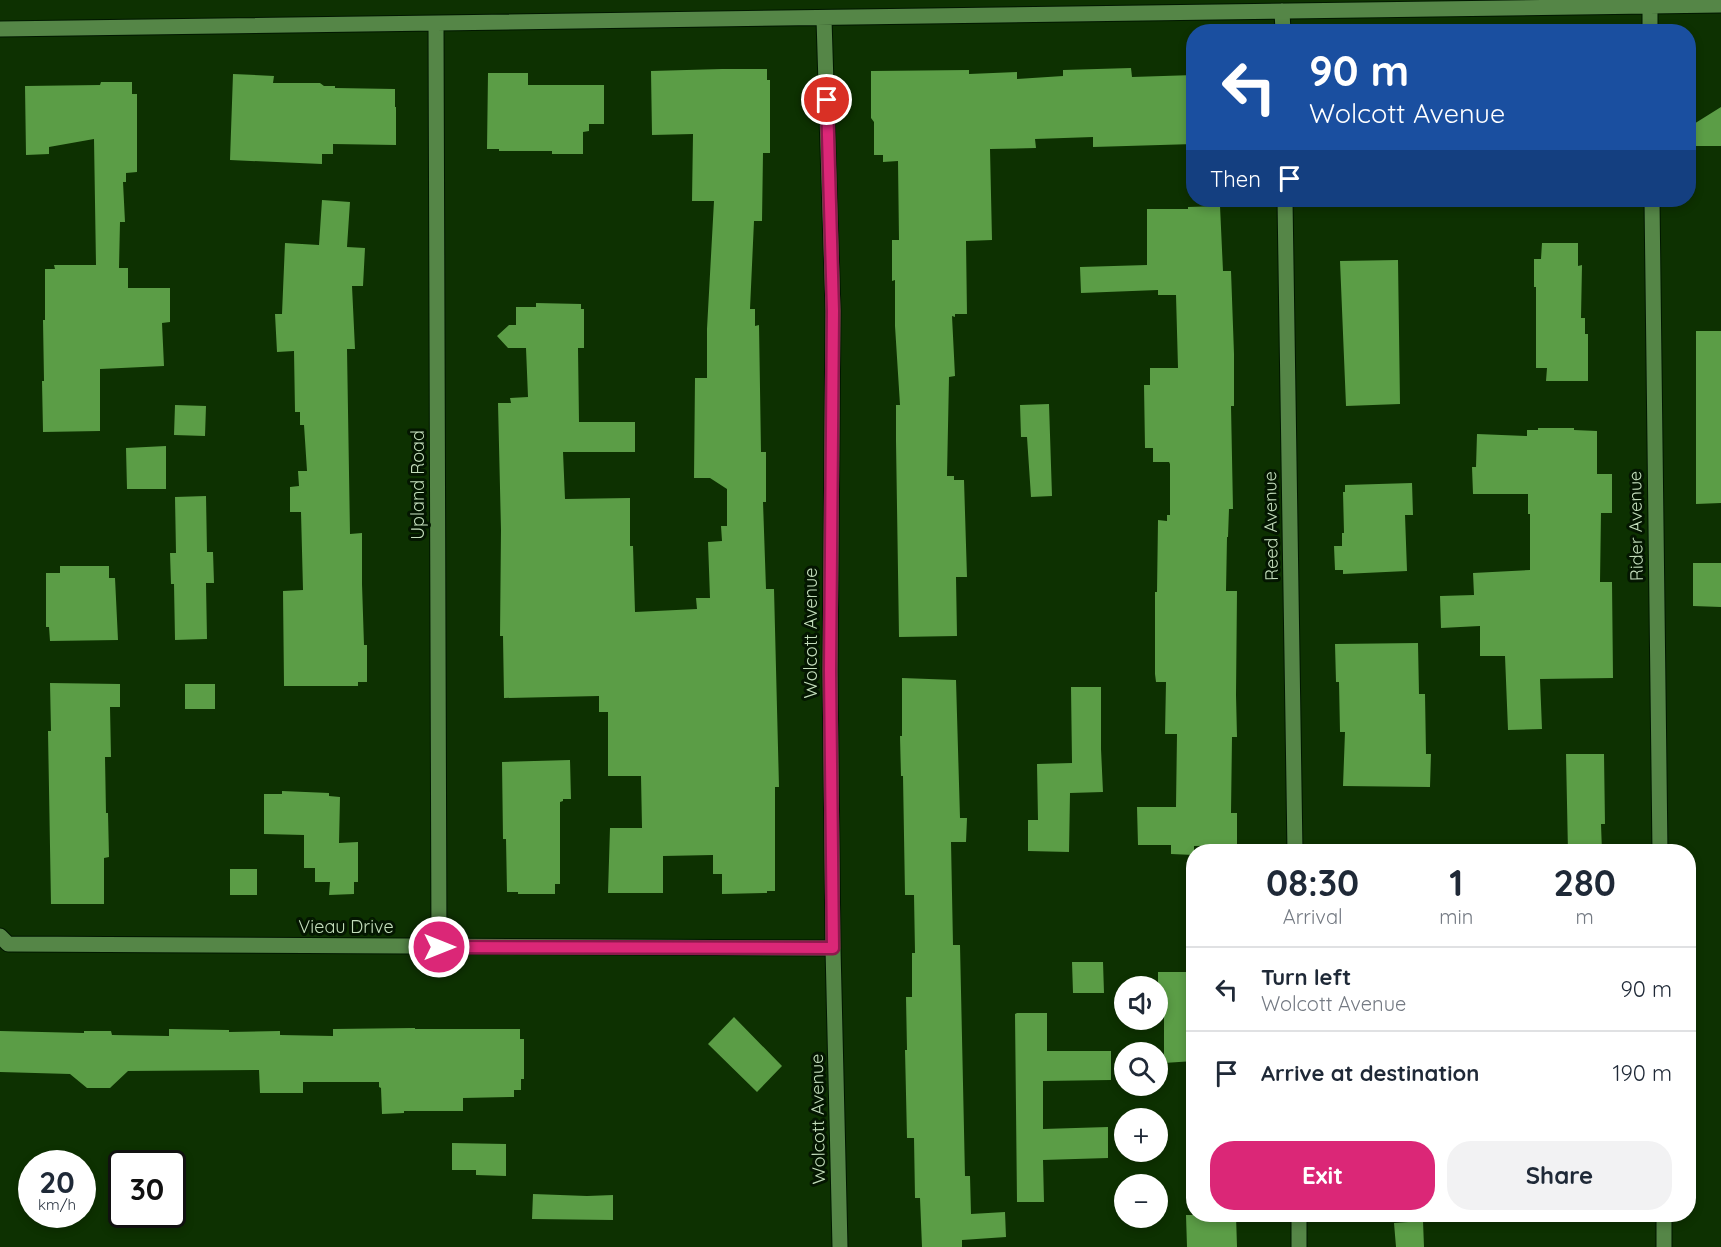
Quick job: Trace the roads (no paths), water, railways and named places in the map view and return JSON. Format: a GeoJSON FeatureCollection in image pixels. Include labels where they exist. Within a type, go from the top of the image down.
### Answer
{"type":"FeatureCollection","features":[{"type":"Feature","properties":{"kind":"street"},"geometry":{"type":"LineString","coordinates":[[0,30],[824,19],[1013,8],[1282,11],[1721,5]]}},
{"type":"Feature","properties":{"kind":"street"},"geometry":{"type":"LineString","coordinates":[[1650,6],[1650,24]]}},
{"type":"Feature","properties":{"kind":"street"},"geometry":{"type":"LineString","coordinates":[[1282,11],[1282,24]]}},
{"type":"Feature","properties":{"kind":"street","name":"Wolcott Avenue"},"geometry":{"type":"LineString","coordinates":[[824,19],[833,311],[830,671],[833,948],[840,1247]]}},
{"type":"Feature","properties":{"kind":"street","name":"Upland Road"},"geometry":{"type":"LineString","coordinates":[[436,24],[439,947]]}},
{"type":"Feature","properties":{"kind":"street","name":"Reed Avenue"},"geometry":{"type":"LineString","coordinates":[[1285,207],[1295,844]]}},
{"type":"Feature","properties":{"kind":"street","name":"Rider Avenue"},"geometry":{"type":"LineString","coordinates":[[1652,207],[1660,844]]}},
{"type":"Feature","properties":{"kind":"street","name":"Vieau Drive"},"geometry":{"type":"LineString","coordinates":[[2,939],[8,944],[833,948]]}},
{"type":"Feature","properties":{"kind":"street"},"geometry":{"type":"LineString","coordinates":[[1299,1222],[1299,1247]]}},
{"type":"Feature","properties":{"kind":"street"},"geometry":{"type":"LineString","coordinates":[[1664,1222],[1664,1247]]}}]}
